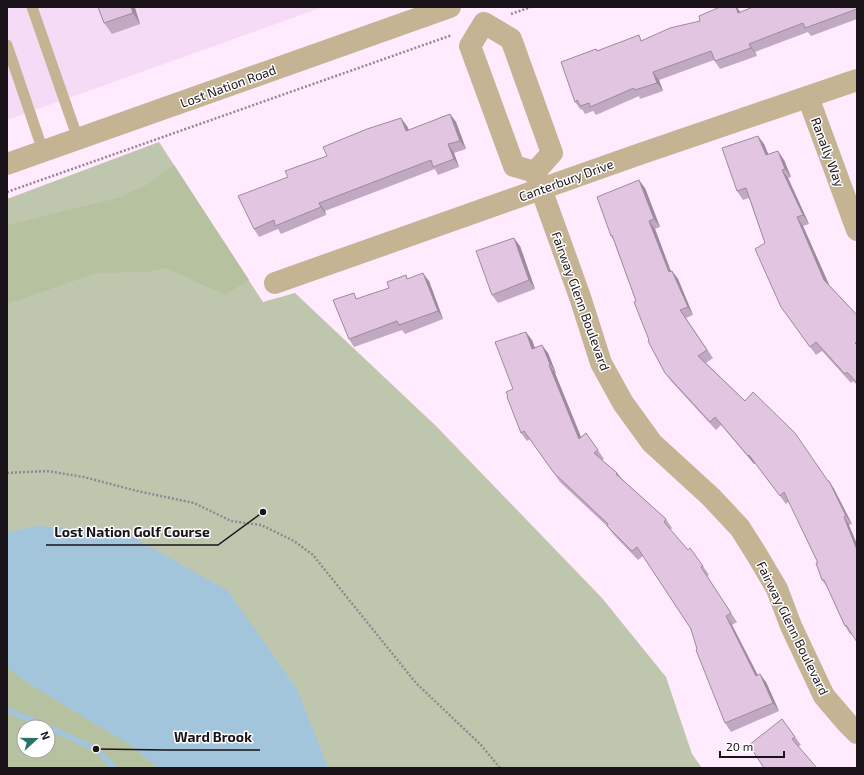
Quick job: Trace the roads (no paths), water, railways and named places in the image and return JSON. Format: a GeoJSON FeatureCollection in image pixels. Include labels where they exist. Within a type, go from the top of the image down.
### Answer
{"type":"FeatureCollection","features":[{"type":"Feature","properties":{"kind":"street","name":"Lost Nation Road"},"geometry":{"type":"LineString","coordinates":[[7,164],[450,7]]}},
{"type":"Feature","properties":{"kind":"street"},"geometry":{"type":"LineString","coordinates":[[481,15],[511,40],[552,153],[538,181],[514,166],[470,46],[481,15]]}},
{"type":"Feature","properties":{"kind":"street","name":"Canterbury Drive"},"geometry":{"type":"LineString","coordinates":[[276,283],[538,181],[637,155],[857,80]]}},
{"type":"Feature","properties":{"kind":"street","name":"Ranally Way"},"geometry":{"type":"LineString","coordinates":[[808,97],[857,230]]}},
{"type":"Feature","properties":{"kind":"street","name":"Fairway Glenn Boulevard"},"geometry":{"type":"LineString","coordinates":[[538,181],[580,297],[601,363],[622,403],[652,443],[711,497],[740,528],[777,589],[791,626],[824,696],[857,733]]}},
{"type":"Feature","properties":{"kind":"lane"},"geometry":{"type":"LineString","coordinates":[[32,7],[78,139]]}},
{"type":"Feature","properties":{"kind":"lane"},"geometry":{"type":"LineString","coordinates":[[7,45],[44,151]]}},
{"type":"Feature","properties":{"kind":"water"},"geometry":{"type":"Polygon","coordinates":[[[39,526],[126,533],[228,591],[297,689],[328,767],[158,768],[130,745],[23,680],[7,667],[7,532],[39,526]]]}},
{"type":"Feature","properties":{"kind":"waterway"},"geometry":{"type":"LineString","coordinates":[[7,710],[29,719]]}},
{"type":"Feature","properties":{"kind":"waterway"},"geometry":{"type":"LineString","coordinates":[[56,731],[96,749],[114,768]]}},
{"type":"Feature","properties":{"kind":"place","name":"Lost Nation Golf Course"},"geometry":{"type":"Point","coordinates":[263,512]}},
{"type":"Feature","properties":{"kind":"place","name":"Ward Brook"},"geometry":{"type":"Point","coordinates":[96,749]}}]}
